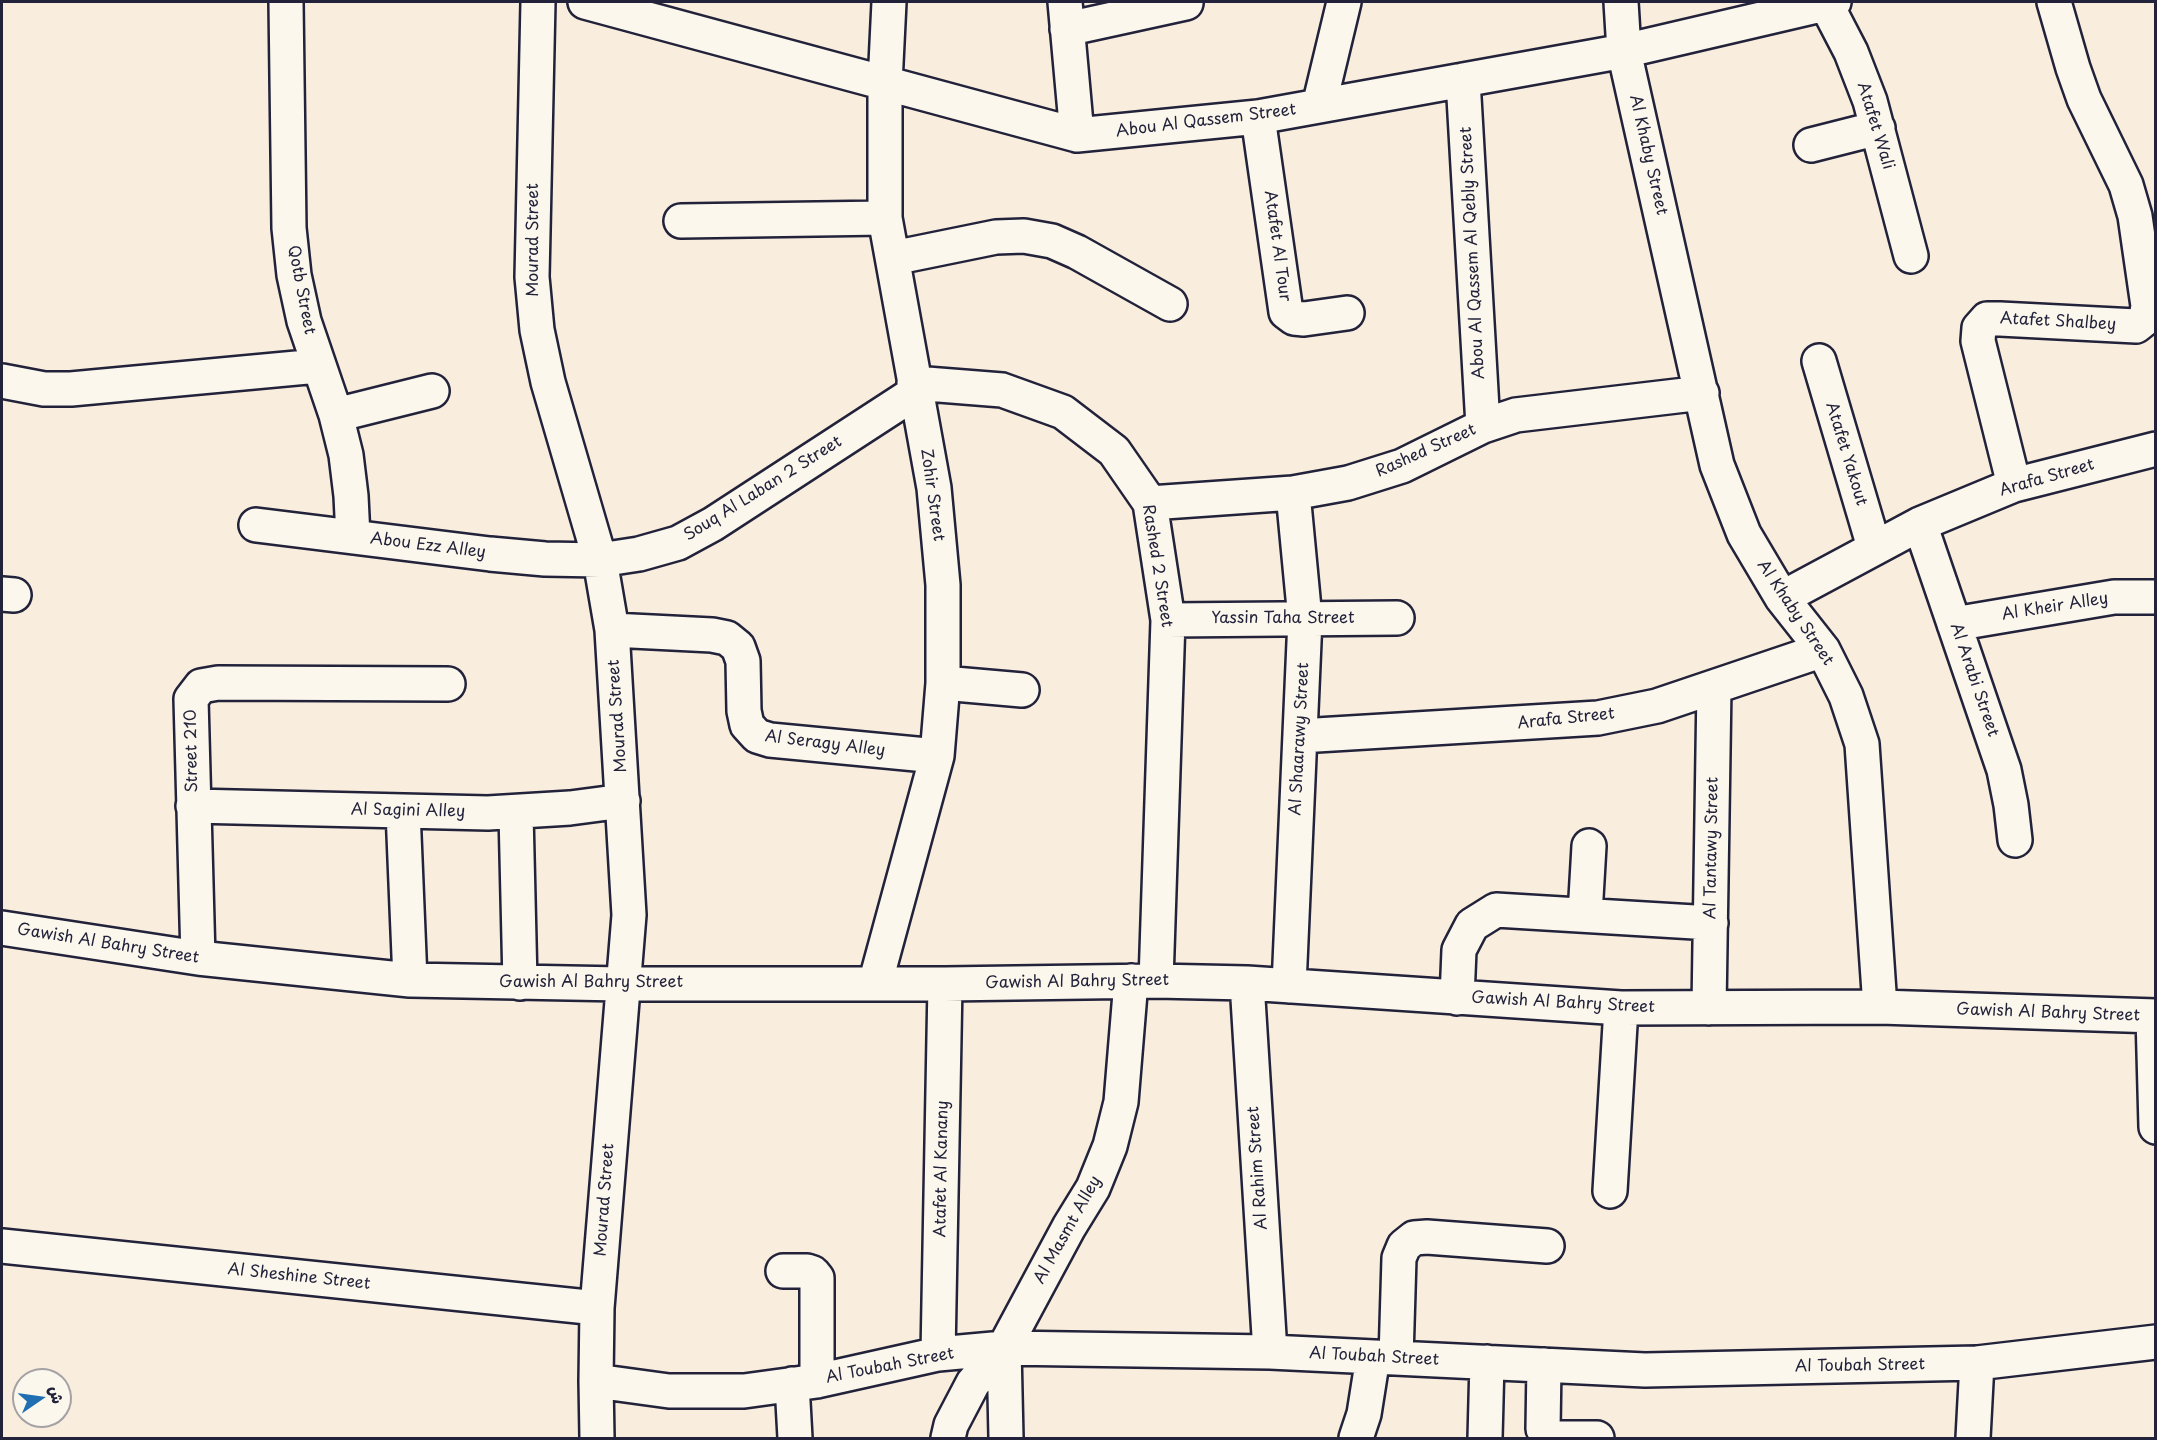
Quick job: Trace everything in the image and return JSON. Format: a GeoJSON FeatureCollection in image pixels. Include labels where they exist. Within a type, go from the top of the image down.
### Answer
{"type":"FeatureCollection","features":[{"type":"Feature","properties":{"kind":"street","name":"Qotb Street"},"geometry":{"type":"LineString","coordinates":[[286,2],[289,228],[294,275],[304,321],[336,415],[346,455],[353,537]]}},
{"type":"Feature","properties":{"kind":"street","name":"Mourad Street"},"geometry":{"type":"LineString","coordinates":[[538,2],[532,278],[537,330],[548,382],[600,560],[612,630],[629,915],[597,1308],[597,1438]]}},
{"type":"Feature","properties":{"kind":"street","name":"Abou Al Qassem Street"},"geometry":{"type":"LineString","coordinates":[[585,2],[1077,135],[1258,117],[1624,51],[1828,3]]}},
{"type":"Feature","properties":{"kind":"street","name":"Zohir Street"},"geometry":{"type":"LineString","coordinates":[[875,984],[936,756],[943,683],[943,585],[934,488],[885,218],[885,84],[889,2]]}},
{"type":"Feature","properties":{"kind":"street"},"geometry":{"type":"LineString","coordinates":[[1319,106],[1344,2]]}},
{"type":"Feature","properties":{"kind":"street","name":"Al Khaby Street"},"geometry":{"type":"LineString","coordinates":[[1621,2],[1624,51],[1717,465],[1744,534],[1782,598],[1823,650],[1846,696],[1862,744],[1880,1007]]}},
{"type":"Feature","properties":{"kind":"street","name":"Atafet Shalbey"},"geometry":{"type":"LineString","coordinates":[[2014,485],[1978,341],[1978,328],[1988,319],[2136,326],[2146,318],[2148,306],[2135,216],[2126,185],[2084,99],[2054,2]]}},
{"type":"Feature","properties":{"kind":"street"},"geometry":{"type":"LineString","coordinates":[[1077,135],[1066,15],[1186,3]]}},
{"type":"Feature","properties":{"kind":"street","name":"Atafet Wali"},"geometry":{"type":"LineString","coordinates":[[1828,3],[1851,52],[1870,101],[1911,256]]}},
{"type":"Feature","properties":{"kind":"street","name":"Abou Al Qassem Al Qebly Street"},"geometry":{"type":"LineString","coordinates":[[1463,80],[1483,426]]}},
{"type":"Feature","properties":{"kind":"street","name":"Atafet Al Tour"},"geometry":{"type":"LineString","coordinates":[[1258,117],[1286,312],[1294,318],[1304,319],[1347,313]]}},
{"type":"Feature","properties":{"kind":"street"},"geometry":{"type":"LineString","coordinates":[[1811,146],[1878,128]]}},
{"type":"Feature","properties":{"kind":"street"},"geometry":{"type":"LineString","coordinates":[[681,220],[885,218]]}},
{"type":"Feature","properties":{"kind":"street"},"geometry":{"type":"LineString","coordinates":[[893,258],[996,237],[1024,236],[1052,241],[1077,252],[1170,304]]}},
{"type":"Feature","properties":{"kind":"street","name":"Atafet Yakout"},"geometry":{"type":"LineString","coordinates":[[1819,361],[1874,547]]}},
{"type":"Feature","properties":{"kind":"street"},"geometry":{"type":"LineString","coordinates":[[2,381],[44,389],[71,389],[318,366]]}},
{"type":"Feature","properties":{"kind":"street","name":"Souq Al Laban 2 Street"},"geometry":{"type":"LineString","coordinates":[[600,560],[639,554],[678,543],[713,524],[915,387]]}},
{"type":"Feature","properties":{"kind":"street","name":"Rashed 2 Street"},"geometry":{"type":"LineString","coordinates":[[915,387],[1002,390],[1063,412],[1114,451],[1150,503],[1168,620],[1143,981]]}},
{"type":"Feature","properties":{"kind":"street"},"geometry":{"type":"LineString","coordinates":[[336,415],[432,391]]}},
{"type":"Feature","properties":{"kind":"street","name":"Rashed Street"},"geometry":{"type":"LineString","coordinates":[[1150,503],[1293,493],[1348,483],[1402,466],[1483,426],[1516,416],[1702,393]]}},
{"type":"Feature","properties":{"kind":"street","name":"Arafa Street"},"geometry":{"type":"LineString","coordinates":[[1782,598],[1920,524],[2014,485],[2156,449]]}},
{"type":"Feature","properties":{"kind":"street","name":"Al Shaarawy Street"},"geometry":{"type":"LineString","coordinates":[[1289,986],[1305,619],[1293,493]]}},
{"type":"Feature","properties":{"kind":"street","name":"Al Arabi Street"},"geometry":{"type":"LineString","coordinates":[[1920,524],[2004,770],[2011,805],[2014,840]]}},
{"type":"Feature","properties":{"kind":"street","name":"Abou Ezz Alley"},"geometry":{"type":"LineString","coordinates":[[256,525],[490,554],[545,559],[600,560]]}},
{"type":"Feature","properties":{"kind":"street","name":"Al Kheir Alley"},"geometry":{"type":"LineString","coordinates":[[1954,624],[2114,597],[2156,597]]}},
{"type":"Feature","properties":{"kind":"street","name":"Yassin Taha Street"},"geometry":{"type":"LineString","coordinates":[[1168,620],[1397,618]]}},
{"type":"Feature","properties":{"kind":"street","name":"Al Seragy Alley"},"geometry":{"type":"LineString","coordinates":[[612,630],[712,635],[726,638],[738,647],[743,660],[744,711],[747,725],[757,736],[770,740],[936,756]]}},
{"type":"Feature","properties":{"kind":"street","name":"Arafa Street"},"geometry":{"type":"LineString","coordinates":[[1300,736],[1598,718],[1657,706],[1823,650]]}},
{"type":"Feature","properties":{"kind":"street","name":"Street 210"},"geometry":{"type":"LineString","coordinates":[[198,958],[191,699],[201,686],[218,683],[448,684]]}},
{"type":"Feature","properties":{"kind":"street"},"geometry":{"type":"LineString","coordinates":[[943,683],[1022,690]]}},
{"type":"Feature","properties":{"kind":"street","name":"Al Tantawy Street"},"geometry":{"type":"LineString","coordinates":[[1710,1008],[1714,687]]}},
{"type":"Feature","properties":{"kind":"street","name":"Al Sagini Alley"},"geometry":{"type":"LineString","coordinates":[[193,806],[516,813],[623,801]]}},
{"type":"Feature","properties":{"kind":"street"},"geometry":{"type":"LineString","coordinates":[[403,811],[410,980]]}},
{"type":"Feature","properties":{"kind":"street"},"geometry":{"type":"LineString","coordinates":[[516,813],[520,983]]}},
{"type":"Feature","properties":{"kind":"street"},"geometry":{"type":"LineString","coordinates":[[1585,915],[1589,846]]}},
{"type":"Feature","properties":{"kind":"street"},"geometry":{"type":"LineString","coordinates":[[1457,998],[1459,950],[1472,925],[1496,910],[1710,923]]}},
{"type":"Feature","properties":{"kind":"street","name":"Gawish Al Bahry Street"},"geometry":{"type":"LineString","coordinates":[[2,928],[198,958],[410,980],[622,984],[945,984],[1143,981],[1247,983],[1621,1008],[1880,1007],[2154,1016]]}},
{"type":"Feature","properties":{"kind":"street","name":"Al Masmt Alley"},"geometry":{"type":"LineString","coordinates":[[1006,1438],[1004,1348],[1069,1227],[1093,1188],[1110,1146],[1121,1102],[1143,981]]}},
{"type":"Feature","properties":{"kind":"street","name":"Al Rahim Street"},"geometry":{"type":"LineString","coordinates":[[1247,983],[1270,1352]]}},
{"type":"Feature","properties":{"kind":"street","name":"Atafet Al Kanany"},"geometry":{"type":"LineString","coordinates":[[938,1354],[945,984]]}},
{"type":"Feature","properties":{"kind":"street"},"geometry":{"type":"LineString","coordinates":[[1610,1191],[1621,1008]]}},
{"type":"Feature","properties":{"kind":"street"},"geometry":{"type":"LineString","coordinates":[[2154,1016],[2156,1127]]}},
{"type":"Feature","properties":{"kind":"street"},"geometry":{"type":"LineString","coordinates":[[1356,1438],[1385,1358],[1399,1258],[1404,1246],[1414,1238],[1427,1237],[1547,1246]]}},
{"type":"Feature","properties":{"kind":"street","name":"Al Sheshine Street"},"geometry":{"type":"LineString","coordinates":[[2,1246],[597,1308]]}},
{"type":"Feature","properties":{"kind":"street"},"geometry":{"type":"LineString","coordinates":[[783,1271],[807,1271],[817,1278],[805,1383],[795,1438]]}},
{"type":"Feature","properties":{"kind":"street","name":"Al Toubah Street"},"geometry":{"type":"LineString","coordinates":[[596,1381],[669,1391],[744,1391],[805,1383],[938,1354],[1004,1348],[1270,1352],[1646,1370],[1977,1363],[2156,1342]]}},
{"type":"Feature","properties":{"kind":"street"},"geometry":{"type":"LineString","coordinates":[[948,1438],[951,1425],[973,1383],[1004,1348]]}},
{"type":"Feature","properties":{"kind":"street"},"geometry":{"type":"LineString","coordinates":[[1485,1438],[1487,1362]]}},
{"type":"Feature","properties":{"kind":"street"},"geometry":{"type":"LineString","coordinates":[[1973,1438],[1977,1363]]}},
{"type":"Feature","properties":{"kind":"street"},"geometry":{"type":"LineString","coordinates":[[1544,1365],[1543,1429],[1547,1435],[1554,1438],[1597,1438]]}}]}
